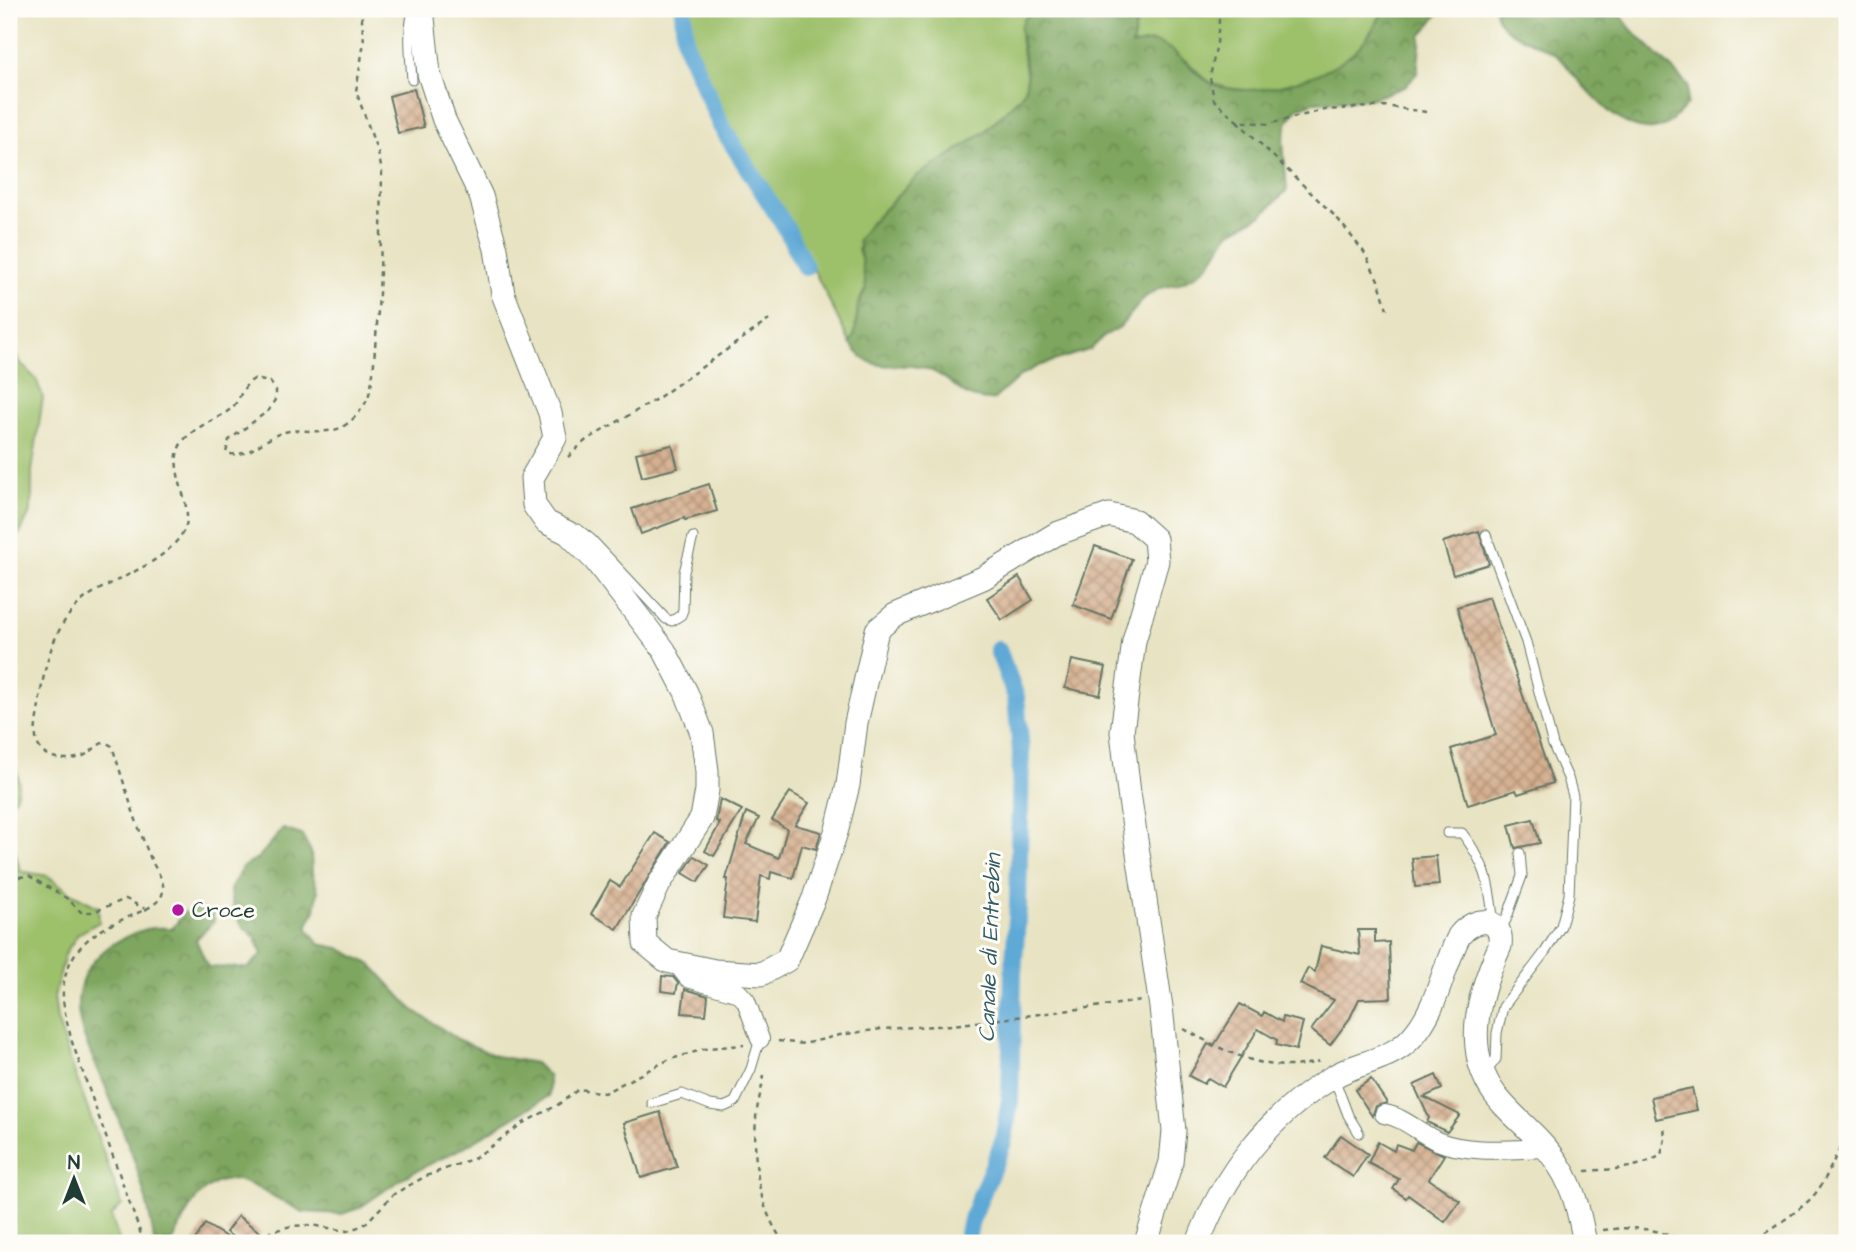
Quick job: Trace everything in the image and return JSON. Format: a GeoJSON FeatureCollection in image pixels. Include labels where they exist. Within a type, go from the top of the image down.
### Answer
{"type":"FeatureCollection","features":[{"type":"Feature","properties":{"kind":"street"},"geometry":{"type":"LineString","coordinates":[[422,9],[429,74],[436,97],[444,120],[481,196],[496,249],[503,294],[550,413],[555,438],[532,478],[534,505],[546,522],[568,533],[595,560],[664,650],[686,692],[702,733],[707,771],[702,818],[659,884],[644,916],[645,943],[667,961],[715,971],[761,974],[787,960],[814,898],[837,829],[848,785],[856,723],[877,630],[895,615],[983,578],[1056,534],[1109,515],[1135,521],[1155,539],[1157,561],[1134,641],[1122,732],[1161,1007],[1174,1131],[1171,1162],[1146,1243]]}},
{"type":"Feature","properties":{"kind":"street"},"geometry":{"type":"LineString","coordinates":[[1198,1243],[1234,1169],[1258,1139],[1305,1096],[1329,1068],[1382,1058],[1398,1050],[1412,1038],[1433,1003],[1459,936],[1472,923],[1494,926],[1500,946],[1481,992],[1477,1016],[1477,1052],[1484,1076],[1499,1100],[1546,1148],[1565,1176],[1579,1211],[1584,1238]]}},
{"type":"Feature","properties":{"kind":"street"},"geometry":{"type":"LineString","coordinates":[[676,963],[688,978],[739,993],[746,1001],[760,1039]]}},
{"type":"Feature","properties":{"kind":"street"},"geometry":{"type":"LineString","coordinates":[[1384,1114],[1394,1115],[1436,1141],[1453,1145],[1468,1148],[1546,1148]]}},
{"type":"Feature","properties":{"kind":"lane"},"geometry":{"type":"LineString","coordinates":[[412,80],[411,13],[415,9]]}},
{"type":"Feature","properties":{"kind":"lane"},"geometry":{"type":"LineString","coordinates":[[557,528],[574,526],[592,539],[666,620],[672,621],[677,620],[683,610],[684,572],[693,537]]}},
{"type":"Feature","properties":{"kind":"lane"},"geometry":{"type":"LineString","coordinates":[[1484,1076],[1496,1059],[1497,1033],[1503,1007],[1545,952],[1561,926],[1569,895],[1573,796],[1553,745],[1526,642],[1486,535]]}},
{"type":"Feature","properties":{"kind":"lane"},"geometry":{"type":"LineString","coordinates":[[1447,833],[1462,832],[1480,857],[1490,892],[1494,926],[1506,920],[1522,876],[1520,853]]}},
{"type":"Feature","properties":{"kind":"lane"},"geometry":{"type":"LineString","coordinates":[[652,1103],[682,1094],[710,1105],[724,1107],[735,1102],[751,1069],[760,1039]]}},
{"type":"Feature","properties":{"kind":"lane"},"geometry":{"type":"LineString","coordinates":[[1329,1068],[1348,1115],[1359,1133]]}},
{"type":"Feature","properties":{"kind":"path"},"geometry":{"type":"LineString","coordinates":[[144,1243],[72,1042],[63,992],[72,956],[82,942],[109,924],[147,910],[159,900],[163,892],[161,878],[150,859],[111,746],[105,742],[84,756],[69,759],[50,756],[41,750],[35,738],[47,666],[65,617],[88,596],[145,566],[174,544],[186,530],[187,513],[177,472],[181,443],[205,424],[230,410],[238,401],[243,386],[254,379],[270,382],[276,390],[276,398],[269,410],[229,440],[226,453],[238,456],[267,439],[289,431],[340,429],[356,417],[367,399],[374,362],[380,297],[382,171],[356,91],[364,42],[361,9]]}},
{"type":"Feature","properties":{"kind":"path"},"geometry":{"type":"LineString","coordinates":[[1220,9],[1210,77],[1214,100],[1337,218],[1364,252],[1379,282],[1387,309]]}},
{"type":"Feature","properties":{"kind":"path"},"geometry":{"type":"LineString","coordinates":[[1237,121],[1268,124],[1324,110],[1384,106],[1426,112]]}},
{"type":"Feature","properties":{"kind":"path"},"geometry":{"type":"LineString","coordinates":[[567,457],[585,441],[658,398],[769,320]]}},
{"type":"Feature","properties":{"kind":"path"},"geometry":{"type":"LineString","coordinates":[[9,878],[29,876],[68,899],[81,912],[93,912],[126,899],[147,910]]}},
{"type":"Feature","properties":{"kind":"path"},"geometry":{"type":"LineString","coordinates":[[262,1243],[270,1232],[291,1226],[311,1225],[347,1231],[364,1225],[394,1194],[426,1176],[475,1158],[523,1123],[556,1105],[579,1088],[604,1093],[668,1060],[708,1048],[742,1045],[760,1039],[804,1045],[840,1035],[881,1029],[953,1025],[1148,1001],[1161,1007],[1179,1026],[1243,1059],[1329,1068]]}},
{"type":"Feature","properties":{"kind":"path"},"geometry":{"type":"LineString","coordinates":[[764,1076],[756,1115],[758,1188],[784,1243]]}},
{"type":"Feature","properties":{"kind":"path"},"geometry":{"type":"LineString","coordinates":[[1565,1176],[1575,1171],[1629,1169],[1646,1164],[1661,1155],[1665,1139],[1664,1126]]}},
{"type":"Feature","properties":{"kind":"path"},"geometry":{"type":"LineString","coordinates":[[1749,1243],[1816,1194],[1835,1153],[1847,1139]]}},
{"type":"Feature","properties":{"kind":"path"},"geometry":{"type":"LineString","coordinates":[[1584,1238],[1615,1228],[1651,1228],[1686,1243]]}},
{"type":"Feature","properties":{"kind":"green space"},"geometry":{"type":"Polygon","coordinates":[[[686,9],[1037,9],[1031,12],[1020,38],[1027,79],[1020,97],[985,131],[917,176],[869,225],[858,250],[865,269],[866,288],[858,305],[855,334],[850,343],[797,236],[746,158],[700,69],[690,44],[686,9]]]}},
{"type":"Feature","properties":{"kind":"green space"},"geometry":{"type":"Polygon","coordinates":[[[1037,9],[1204,9],[1203,15],[1137,18],[1132,46],[1152,42],[1161,45],[1177,54],[1213,84],[1246,90],[1284,85],[1337,64],[1361,45],[1385,9],[1442,9],[1421,36],[1417,73],[1405,87],[1370,99],[1314,102],[1297,108],[1287,123],[1283,142],[1287,190],[1262,215],[1229,233],[1209,264],[1195,276],[1160,288],[1144,298],[1120,327],[1104,336],[1091,349],[1038,366],[1021,375],[993,400],[981,399],[965,394],[932,371],[919,367],[878,365],[868,361],[850,343],[855,334],[858,305],[866,288],[858,240],[917,176],[985,131],[1020,97],[1027,78],[1020,28],[1024,19],[1037,9]]]}},
{"type":"Feature","properties":{"kind":"green space"},"geometry":{"type":"Polygon","coordinates":[[[1204,9],[1385,9],[1361,46],[1337,65],[1303,80],[1264,89],[1245,90],[1212,83],[1188,62],[1132,47],[1137,18],[1202,15],[1204,9]]]}},
{"type":"Feature","properties":{"kind":"green space"},"geometry":{"type":"Polygon","coordinates":[[[1495,9],[1616,9],[1632,30],[1688,85],[1687,104],[1670,121],[1658,128],[1646,129],[1624,122],[1594,97],[1557,56],[1503,26],[1495,9]]]}},
{"type":"Feature","properties":{"kind":"green space"},"geometry":{"type":"Polygon","coordinates":[[[9,337],[12,348],[22,365],[36,379],[43,397],[32,471],[29,515],[20,533],[9,546],[9,337]]]}},
{"type":"Feature","properties":{"kind":"green space"},"geometry":{"type":"Polygon","coordinates":[[[9,759],[18,776],[18,789],[9,805],[9,759]]]}},
{"type":"Feature","properties":{"kind":"green space"},"geometry":{"type":"Polygon","coordinates":[[[283,829],[302,835],[311,852],[312,873],[318,891],[315,910],[307,927],[319,944],[339,948],[372,965],[412,1009],[459,1040],[496,1056],[535,1063],[549,1077],[549,1096],[462,1148],[404,1177],[359,1208],[342,1214],[303,1212],[235,1179],[217,1182],[201,1193],[190,1207],[173,1241],[154,1242],[134,1161],[81,1027],[78,1007],[83,979],[89,967],[108,947],[147,929],[173,928],[184,913],[198,907],[212,913],[214,921],[196,940],[208,967],[248,968],[262,954],[255,937],[241,925],[233,908],[230,890],[242,868],[259,857],[283,829]]]}},
{"type":"Feature","properties":{"kind":"green space"},"geometry":{"type":"Polygon","coordinates":[[[9,845],[15,851],[20,871],[48,876],[71,893],[98,907],[99,922],[78,934],[65,954],[54,997],[57,1019],[69,1057],[122,1205],[111,1216],[120,1243],[9,1243],[9,845]]]}},
{"type":"Feature","properties":{"kind":"building"},"geometry":{"type":"Polygon","coordinates":[[[414,89],[424,127],[398,133],[389,96],[414,89]]]}},
{"type":"Feature","properties":{"kind":"building"},"geometry":{"type":"Polygon","coordinates":[[[672,445],[678,468],[642,477],[636,453],[672,445]]]}},
{"type":"Feature","properties":{"kind":"building"},"geometry":{"type":"Polygon","coordinates":[[[709,484],[717,511],[685,520],[684,518],[641,534],[632,509],[709,484]]]}},
{"type":"Feature","properties":{"kind":"building"},"geometry":{"type":"Polygon","coordinates":[[[1479,531],[1489,564],[1453,575],[1443,542],[1479,531]]]}},
{"type":"Feature","properties":{"kind":"building"},"geometry":{"type":"Polygon","coordinates":[[[1095,546],[1132,559],[1111,619],[1073,605],[1095,546]]]}},
{"type":"Feature","properties":{"kind":"building"},"geometry":{"type":"Polygon","coordinates":[[[1019,577],[1033,600],[1002,620],[987,598],[1019,577]]]}},
{"type":"Feature","properties":{"kind":"building"},"geometry":{"type":"Polygon","coordinates":[[[1489,597],[1553,783],[1518,794],[1516,790],[1468,805],[1451,749],[1496,735],[1457,607],[1489,597]]]}},
{"type":"Feature","properties":{"kind":"building"},"geometry":{"type":"Polygon","coordinates":[[[1072,660],[1106,667],[1100,695],[1065,688],[1072,660]]]}},
{"type":"Feature","properties":{"kind":"building"},"geometry":{"type":"Polygon","coordinates":[[[790,792],[809,803],[795,825],[821,832],[816,849],[802,845],[793,878],[771,872],[770,879],[761,876],[755,922],[723,918],[726,879],[746,812],[759,818],[746,844],[779,858],[787,829],[772,820],[790,792]]]}},
{"type":"Feature","properties":{"kind":"building"},"geometry":{"type":"Polygon","coordinates":[[[720,799],[742,810],[714,856],[705,851],[720,823],[716,821],[720,799]]]}},
{"type":"Feature","properties":{"kind":"building"},"geometry":{"type":"Polygon","coordinates":[[[1533,819],[1540,843],[1515,848],[1509,825],[1533,819]]]}},
{"type":"Feature","properties":{"kind":"building"},"geometry":{"type":"Polygon","coordinates":[[[655,833],[670,842],[617,929],[591,914],[610,881],[620,887],[655,833]]]}},
{"type":"Feature","properties":{"kind":"building"},"geometry":{"type":"Polygon","coordinates":[[[694,856],[709,865],[698,882],[683,873],[694,856]]]}},
{"type":"Feature","properties":{"kind":"building"},"geometry":{"type":"Polygon","coordinates":[[[1436,856],[1439,885],[1415,887],[1412,858],[1436,856]]]}},
{"type":"Feature","properties":{"kind":"building"},"geometry":{"type":"Polygon","coordinates":[[[1358,930],[1375,930],[1375,943],[1389,942],[1391,998],[1359,999],[1350,1018],[1330,1045],[1311,1030],[1334,1000],[1300,984],[1308,968],[1315,972],[1321,946],[1360,955],[1358,930]]]}},
{"type":"Feature","properties":{"kind":"building"},"geometry":{"type":"Polygon","coordinates":[[[662,976],[673,977],[678,983],[676,993],[661,991],[662,976]]]}},
{"type":"Feature","properties":{"kind":"building"},"geometry":{"type":"Polygon","coordinates":[[[685,989],[708,996],[706,1015],[682,1013],[685,989]]]}},
{"type":"Feature","properties":{"kind":"building"},"geometry":{"type":"Polygon","coordinates":[[[1240,1004],[1262,1016],[1264,1012],[1282,1022],[1283,1017],[1303,1022],[1296,1050],[1276,1045],[1277,1040],[1258,1029],[1223,1087],[1208,1078],[1204,1084],[1189,1076],[1208,1044],[1213,1047],[1240,1004]]]}},
{"type":"Feature","properties":{"kind":"building"},"geometry":{"type":"Polygon","coordinates":[[[1436,1075],[1442,1089],[1424,1097],[1460,1115],[1447,1132],[1427,1122],[1429,1118],[1414,1085],[1436,1075]]]}},
{"type":"Feature","properties":{"kind":"building"},"geometry":{"type":"Polygon","coordinates":[[[1371,1079],[1387,1103],[1376,1106],[1372,1116],[1355,1090],[1371,1079]]]}},
{"type":"Feature","properties":{"kind":"building"},"geometry":{"type":"Polygon","coordinates":[[[1692,1088],[1697,1110],[1656,1119],[1651,1097],[1692,1088]]]}},
{"type":"Feature","properties":{"kind":"building"},"geometry":{"type":"Polygon","coordinates":[[[660,1112],[677,1167],[641,1178],[624,1123],[660,1112]]]}},
{"type":"Feature","properties":{"kind":"building"},"geometry":{"type":"Polygon","coordinates":[[[1341,1135],[1368,1154],[1353,1177],[1325,1158],[1341,1135]]]}},
{"type":"Feature","properties":{"kind":"building"},"geometry":{"type":"Polygon","coordinates":[[[1378,1142],[1394,1151],[1396,1144],[1412,1150],[1416,1142],[1444,1155],[1429,1179],[1460,1201],[1445,1222],[1408,1195],[1406,1198],[1393,1189],[1399,1179],[1368,1163],[1378,1142]]]}},
{"type":"Feature","properties":{"kind":"building"},"geometry":{"type":"Polygon","coordinates":[[[238,1216],[261,1233],[254,1243],[241,1243],[226,1232],[238,1216]]]}},
{"type":"Feature","properties":{"kind":"building"},"geometry":{"type":"Polygon","coordinates":[[[205,1224],[236,1243],[193,1243],[205,1224]]]}},
{"type":"Feature","properties":{"kind":"waterway","name":"Canale di Entrebin"},"geometry":{"type":"LineString","coordinates":[[683,9],[685,42],[721,126],[786,228],[805,267]]}},
{"type":"Feature","properties":{"kind":"waterway","name":"Canale di Entrebin"},"geometry":{"type":"LineString","coordinates":[[966,1243],[971,1220],[1003,1142],[1010,1101],[1021,752],[1016,697],[998,650]]}},
{"type":"Feature","properties":{"kind":"place","name":"Croce"},"geometry":{"type":"Point","coordinates":[178,910]}}]}
